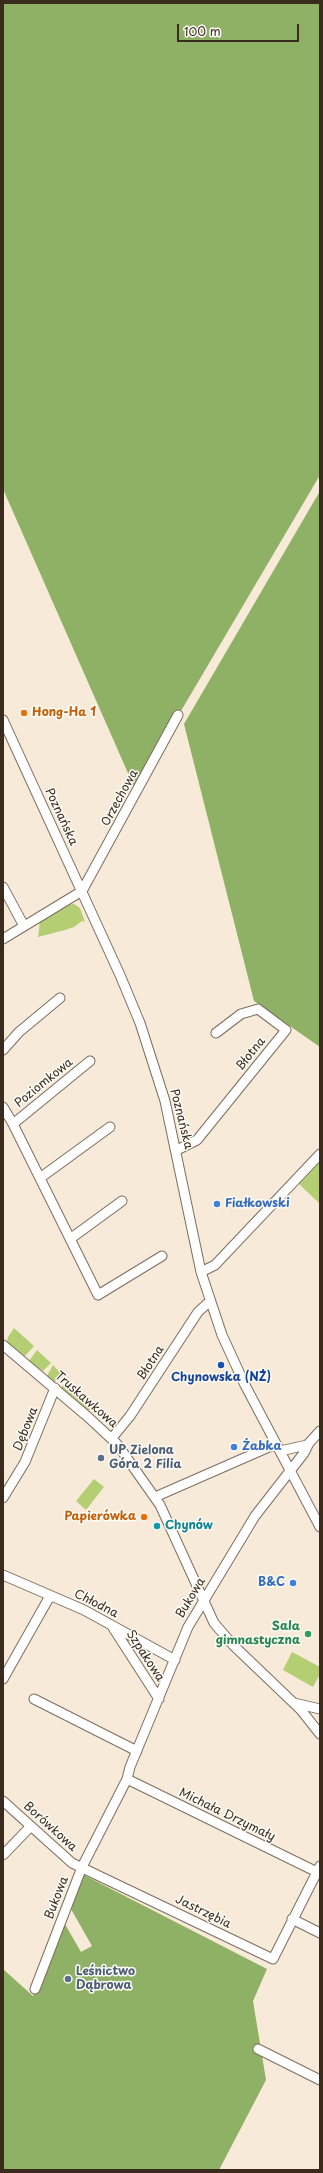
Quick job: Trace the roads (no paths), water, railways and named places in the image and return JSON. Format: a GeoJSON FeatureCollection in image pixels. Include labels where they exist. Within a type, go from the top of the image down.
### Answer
{"type":"FeatureCollection","features":[{"type":"Feature","properties":{"kind":"street","name":"Orzechowa"},"geometry":{"type":"LineString","coordinates":[[82,891],[178,715]]}},
{"type":"Feature","properties":{"kind":"street","name":"Poznańska"},"geometry":{"type":"LineString","coordinates":[[3,720],[82,891],[140,1023],[157,1072],[177,1150],[201,1272],[210,1302],[230,1354],[320,1528]]}},
{"type":"Feature","properties":{"kind":"street"},"geometry":{"type":"LineString","coordinates":[[3,887],[24,926]]}},
{"type":"Feature","properties":{"kind":"street"},"geometry":{"type":"LineString","coordinates":[[3,939],[82,891]]}},
{"type":"Feature","properties":{"kind":"street"},"geometry":{"type":"LineString","coordinates":[[3,1050],[19,1032],[60,998]]}},
{"type":"Feature","properties":{"kind":"street","name":"Błotna"},"geometry":{"type":"LineString","coordinates":[[177,1150],[197,1140],[286,1030],[258,1009],[241,1014],[216,1034]]}},
{"type":"Feature","properties":{"kind":"street","name":"Poziomkowa"},"geometry":{"type":"LineString","coordinates":[[13,1124],[90,1061]]}},
{"type":"Feature","properties":{"kind":"street","name":"Poziomkowa"},"geometry":{"type":"LineString","coordinates":[[3,1107],[13,1124],[98,1295],[162,1256]]}},
{"type":"Feature","properties":{"kind":"street"},"geometry":{"type":"LineString","coordinates":[[40,1178],[110,1127]]}},
{"type":"Feature","properties":{"kind":"street"},"geometry":{"type":"LineString","coordinates":[[201,1272],[215,1265],[320,1154]]}},
{"type":"Feature","properties":{"kind":"street"},"geometry":{"type":"LineString","coordinates":[[70,1239],[122,1201]]}},
{"type":"Feature","properties":{"kind":"street","name":"Błotna"},"geometry":{"type":"LineString","coordinates":[[112,1438],[130,1416],[198,1312],[210,1302]]}},
{"type":"Feature","properties":{"kind":"street","name":"Truskawkowa"},"geometry":{"type":"LineString","coordinates":[[3,1345],[112,1438],[155,1497],[165,1515],[203,1602],[214,1623],[223,1634],[294,1703],[320,1734]]}},
{"type":"Feature","properties":{"kind":"street","name":"Dębowa"},"geometry":{"type":"LineString","coordinates":[[3,1498],[25,1462],[55,1388]]}},
{"type":"Feature","properties":{"kind":"street","name":"Bukowa"},"geometry":{"type":"LineString","coordinates":[[35,1989],[82,1867],[127,1780],[137,1751],[188,1627],[255,1516],[290,1471],[307,1446],[320,1431]]}},
{"type":"Feature","properties":{"kind":"street"},"geometry":{"type":"LineString","coordinates":[[155,1497],[278,1447],[307,1446]]}},
{"type":"Feature","properties":{"kind":"street","name":"Chłodna"},"geometry":{"type":"LineString","coordinates":[[3,1575],[111,1625],[175,1660]]}},
{"type":"Feature","properties":{"kind":"street"},"geometry":{"type":"LineString","coordinates":[[3,1679],[50,1596]]}},
{"type":"Feature","properties":{"kind":"street","name":"Szpakowa"},"geometry":{"type":"LineString","coordinates":[[111,1625],[159,1699]]}},
{"type":"Feature","properties":{"kind":"street"},"geometry":{"type":"LineString","coordinates":[[34,1699],[137,1751]]}},
{"type":"Feature","properties":{"kind":"street"},"geometry":{"type":"LineString","coordinates":[[294,1703],[320,1708]]}},
{"type":"Feature","properties":{"kind":"street","name":"Michała Drzymały"},"geometry":{"type":"LineString","coordinates":[[127,1780],[318,1869]]}},
{"type":"Feature","properties":{"kind":"street","name":"Borówkowa"},"geometry":{"type":"LineString","coordinates":[[3,1801],[72,1863],[82,1867]]}},
{"type":"Feature","properties":{"kind":"street"},"geometry":{"type":"LineString","coordinates":[[3,1855],[31,1826]]}},
{"type":"Feature","properties":{"kind":"street","name":"Jastrzębia"},"geometry":{"type":"LineString","coordinates":[[82,1867],[273,1959],[318,1869]]}},
{"type":"Feature","properties":{"kind":"street"},"geometry":{"type":"LineString","coordinates":[[292,1919],[320,1932]]}},
{"type":"Feature","properties":{"kind":"street"},"geometry":{"type":"LineString","coordinates":[[258,2049],[320,2080]]}},
{"type":"Feature","properties":{"kind":"place","name":"Hong-Ha 1"},"geometry":{"type":"Point","coordinates":[24,713]}},
{"type":"Feature","properties":{"kind":"place","name":"Fiałkowski"},"geometry":{"type":"Point","coordinates":[217,1204]}},
{"type":"Feature","properties":{"kind":"place","name":"Chynowska (NŻ)"},"geometry":{"type":"Point","coordinates":[221,1365]}},
{"type":"Feature","properties":{"kind":"place","name":"Żabka"},"geometry":{"type":"Point","coordinates":[234,1447]}},
{"type":"Feature","properties":{"kind":"place","name":"UP Zielona Góra 2 Filia"},"geometry":{"type":"Point","coordinates":[101,1458]}},
{"type":"Feature","properties":{"kind":"place","name":"Papierówka"},"geometry":{"type":"Point","coordinates":[144,1517]}},
{"type":"Feature","properties":{"kind":"place","name":"Chynów"},"geometry":{"type":"Point","coordinates":[157,1526]}},
{"type":"Feature","properties":{"kind":"place","name":"B&C"},"geometry":{"type":"Point","coordinates":[293,1583]}},
{"type":"Feature","properties":{"kind":"place","name":"Sala gimnastyczna"},"geometry":{"type":"Point","coordinates":[308,1634]}},
{"type":"Feature","properties":{"kind":"place","name":"Leśnictwo Dąbrowa"},"geometry":{"type":"Point","coordinates":[68,1979]}}]}
